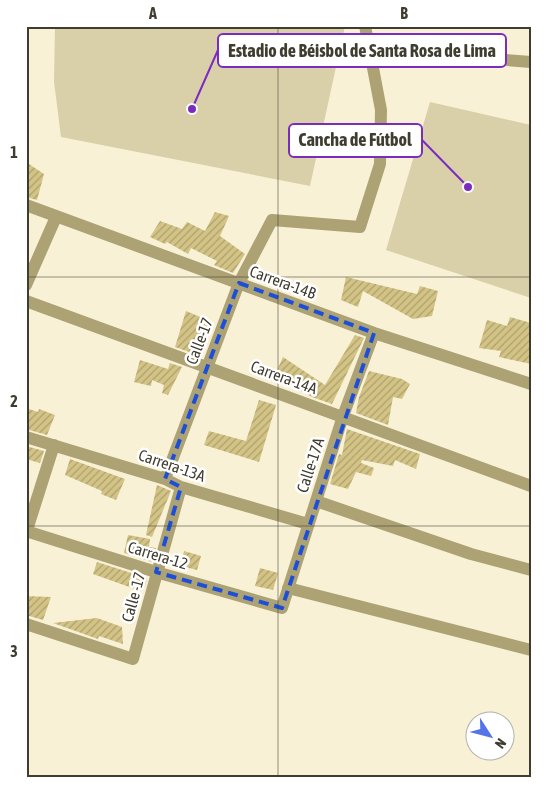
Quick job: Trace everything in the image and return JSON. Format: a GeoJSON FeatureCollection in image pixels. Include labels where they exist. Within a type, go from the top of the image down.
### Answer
{"type":"FeatureCollection","features":[{"type":"Feature","properties":{"kind":"street"},"geometry":{"type":"LineString","coordinates":[[365,26],[368,49],[531,62]]}},
{"type":"Feature","properties":{"kind":"street","name":"Calle-17"},"geometry":{"type":"LineString","coordinates":[[165,479],[206,366],[239,283],[272,220],[360,227],[380,164],[381,110],[368,49]]}},
{"type":"Feature","properties":{"kind":"street","name":"Carrera-14B"},"geometry":{"type":"LineString","coordinates":[[26,205],[374,333],[531,384]]}},
{"type":"Feature","properties":{"kind":"street"},"geometry":{"type":"LineString","coordinates":[[26,285],[56,217]]}},
{"type":"Feature","properties":{"kind":"street","name":"Carrera-14A"},"geometry":{"type":"LineString","coordinates":[[26,301],[531,486]]}},
{"type":"Feature","properties":{"kind":"street","name":"Calle-17A"},"geometry":{"type":"LineString","coordinates":[[282,608],[343,416],[374,333]]}},
{"type":"Feature","properties":{"kind":"street","name":"Carrera-13A"},"geometry":{"type":"LineString","coordinates":[[26,437],[165,479],[180,487],[308,524]]}},
{"type":"Feature","properties":{"kind":"street"},"geometry":{"type":"LineString","coordinates":[[26,532],[54,445]]}},
{"type":"Feature","properties":{"kind":"street","name":"Calle -17"},"geometry":{"type":"LineString","coordinates":[[26,624],[133,659],[180,487]]}},
{"type":"Feature","properties":{"kind":"street"},"geometry":{"type":"LineString","coordinates":[[316,501],[471,554],[531,570]]}},
{"type":"Feature","properties":{"kind":"street","name":"Carrera-12"},"geometry":{"type":"LineString","coordinates":[[26,532],[282,608]]}},
{"type":"Feature","properties":{"kind":"street"},"geometry":{"type":"LineString","coordinates":[[288,588],[531,650]]}},
{"type":"Feature","properties":{"kind":"highlighted area"},"geometry":{"type":"Polygon","coordinates":[[[239,283],[374,333],[282,608],[156,572],[181,487],[165,479],[239,283]]]}},
{"type":"Feature","properties":{"kind":"shaded area"},"geometry":{"type":"Polygon","coordinates":[[[55,26],[345,26],[310,186],[61,137],[54,82],[55,26]]]}},
{"type":"Feature","properties":{"kind":"shaded area"},"geometry":{"type":"Polygon","coordinates":[[[430,102],[531,125],[531,298],[386,250],[430,102]]]}},
{"type":"Feature","properties":{"kind":"building"},"geometry":{"type":"Polygon","coordinates":[[[26,162],[44,174],[37,200],[26,197],[26,162]]]}},
{"type":"Feature","properties":{"kind":"building"},"geometry":{"type":"Polygon","coordinates":[[[215,212],[229,216],[220,236],[245,254],[233,273],[214,265],[217,261],[191,248],[188,254],[167,242],[165,244],[150,237],[160,221],[182,229],[187,222],[205,231],[215,212]]]}},
{"type":"Feature","properties":{"kind":"building"},"geometry":{"type":"Polygon","coordinates":[[[346,277],[417,294],[420,286],[438,291],[432,316],[413,319],[363,291],[358,307],[341,300],[346,277]]]}},
{"type":"Feature","properties":{"kind":"building"},"geometry":{"type":"Polygon","coordinates":[[[186,311],[210,321],[203,338],[200,337],[195,354],[175,347],[186,311]]]}},
{"type":"Feature","properties":{"kind":"building"},"geometry":{"type":"Polygon","coordinates":[[[510,317],[531,323],[531,364],[499,357],[501,351],[479,348],[487,320],[507,326],[510,317]]]}},
{"type":"Feature","properties":{"kind":"building"},"geometry":{"type":"Polygon","coordinates":[[[355,335],[364,338],[332,404],[312,397],[274,377],[283,357],[325,385],[355,335]]]}},
{"type":"Feature","properties":{"kind":"building"},"geometry":{"type":"Polygon","coordinates":[[[140,360],[168,369],[170,363],[182,367],[168,395],[162,393],[164,385],[152,380],[151,386],[134,382],[140,360]]]}},
{"type":"Feature","properties":{"kind":"building"},"geometry":{"type":"Polygon","coordinates":[[[369,371],[402,379],[410,384],[402,399],[393,397],[388,425],[356,413],[359,397],[369,371]]]}},
{"type":"Feature","properties":{"kind":"building"},"geometry":{"type":"Polygon","coordinates":[[[259,400],[276,405],[259,462],[204,445],[209,431],[246,441],[259,400]]]}},
{"type":"Feature","properties":{"kind":"building"},"geometry":{"type":"Polygon","coordinates":[[[26,408],[38,412],[39,409],[55,415],[47,435],[26,429],[26,408]]]}},
{"type":"Feature","properties":{"kind":"building"},"geometry":{"type":"Polygon","coordinates":[[[347,429],[420,454],[416,469],[395,460],[393,466],[362,460],[361,463],[374,468],[371,476],[356,472],[348,489],[330,484],[339,454],[342,455],[347,429]]]}},
{"type":"Feature","properties":{"kind":"building"},"geometry":{"type":"Polygon","coordinates":[[[26,446],[44,451],[40,463],[26,459],[26,446]]]}},
{"type":"Feature","properties":{"kind":"building"},"geometry":{"type":"Polygon","coordinates":[[[70,459],[125,479],[116,500],[101,494],[102,491],[65,475],[70,459]]]}},
{"type":"Feature","properties":{"kind":"building"},"geometry":{"type":"Polygon","coordinates":[[[157,485],[171,491],[152,537],[146,535],[157,485]]]}},
{"type":"Feature","properties":{"kind":"building"},"geometry":{"type":"Polygon","coordinates":[[[128,535],[150,539],[149,547],[156,548],[152,562],[124,553],[128,535]]]}},
{"type":"Feature","properties":{"kind":"building"},"geometry":{"type":"Polygon","coordinates":[[[184,551],[201,556],[197,570],[181,566],[184,551]]]}},
{"type":"Feature","properties":{"kind":"building"},"geometry":{"type":"Polygon","coordinates":[[[97,562],[147,578],[145,587],[137,584],[135,589],[93,574],[97,562]]]}},
{"type":"Feature","properties":{"kind":"building"},"geometry":{"type":"Polygon","coordinates":[[[260,568],[278,573],[273,590],[255,586],[260,568]]]}},
{"type":"Feature","properties":{"kind":"building"},"geometry":{"type":"Polygon","coordinates":[[[26,596],[51,597],[43,620],[26,615],[26,596]]]}},
{"type":"Feature","properties":{"kind":"building"},"geometry":{"type":"Polygon","coordinates":[[[97,618],[122,627],[123,644],[99,636],[98,639],[53,623],[97,618]]]}},
{"type":"Feature","properties":{"kind":"place","name":"Estadio de Béisbol de Santa Rosa de Lima"},"geometry":{"type":"Point","coordinates":[192,109]}},
{"type":"Feature","properties":{"kind":"place","name":"Cancha de Fútbol"},"geometry":{"type":"Point","coordinates":[468,187]}}]}
